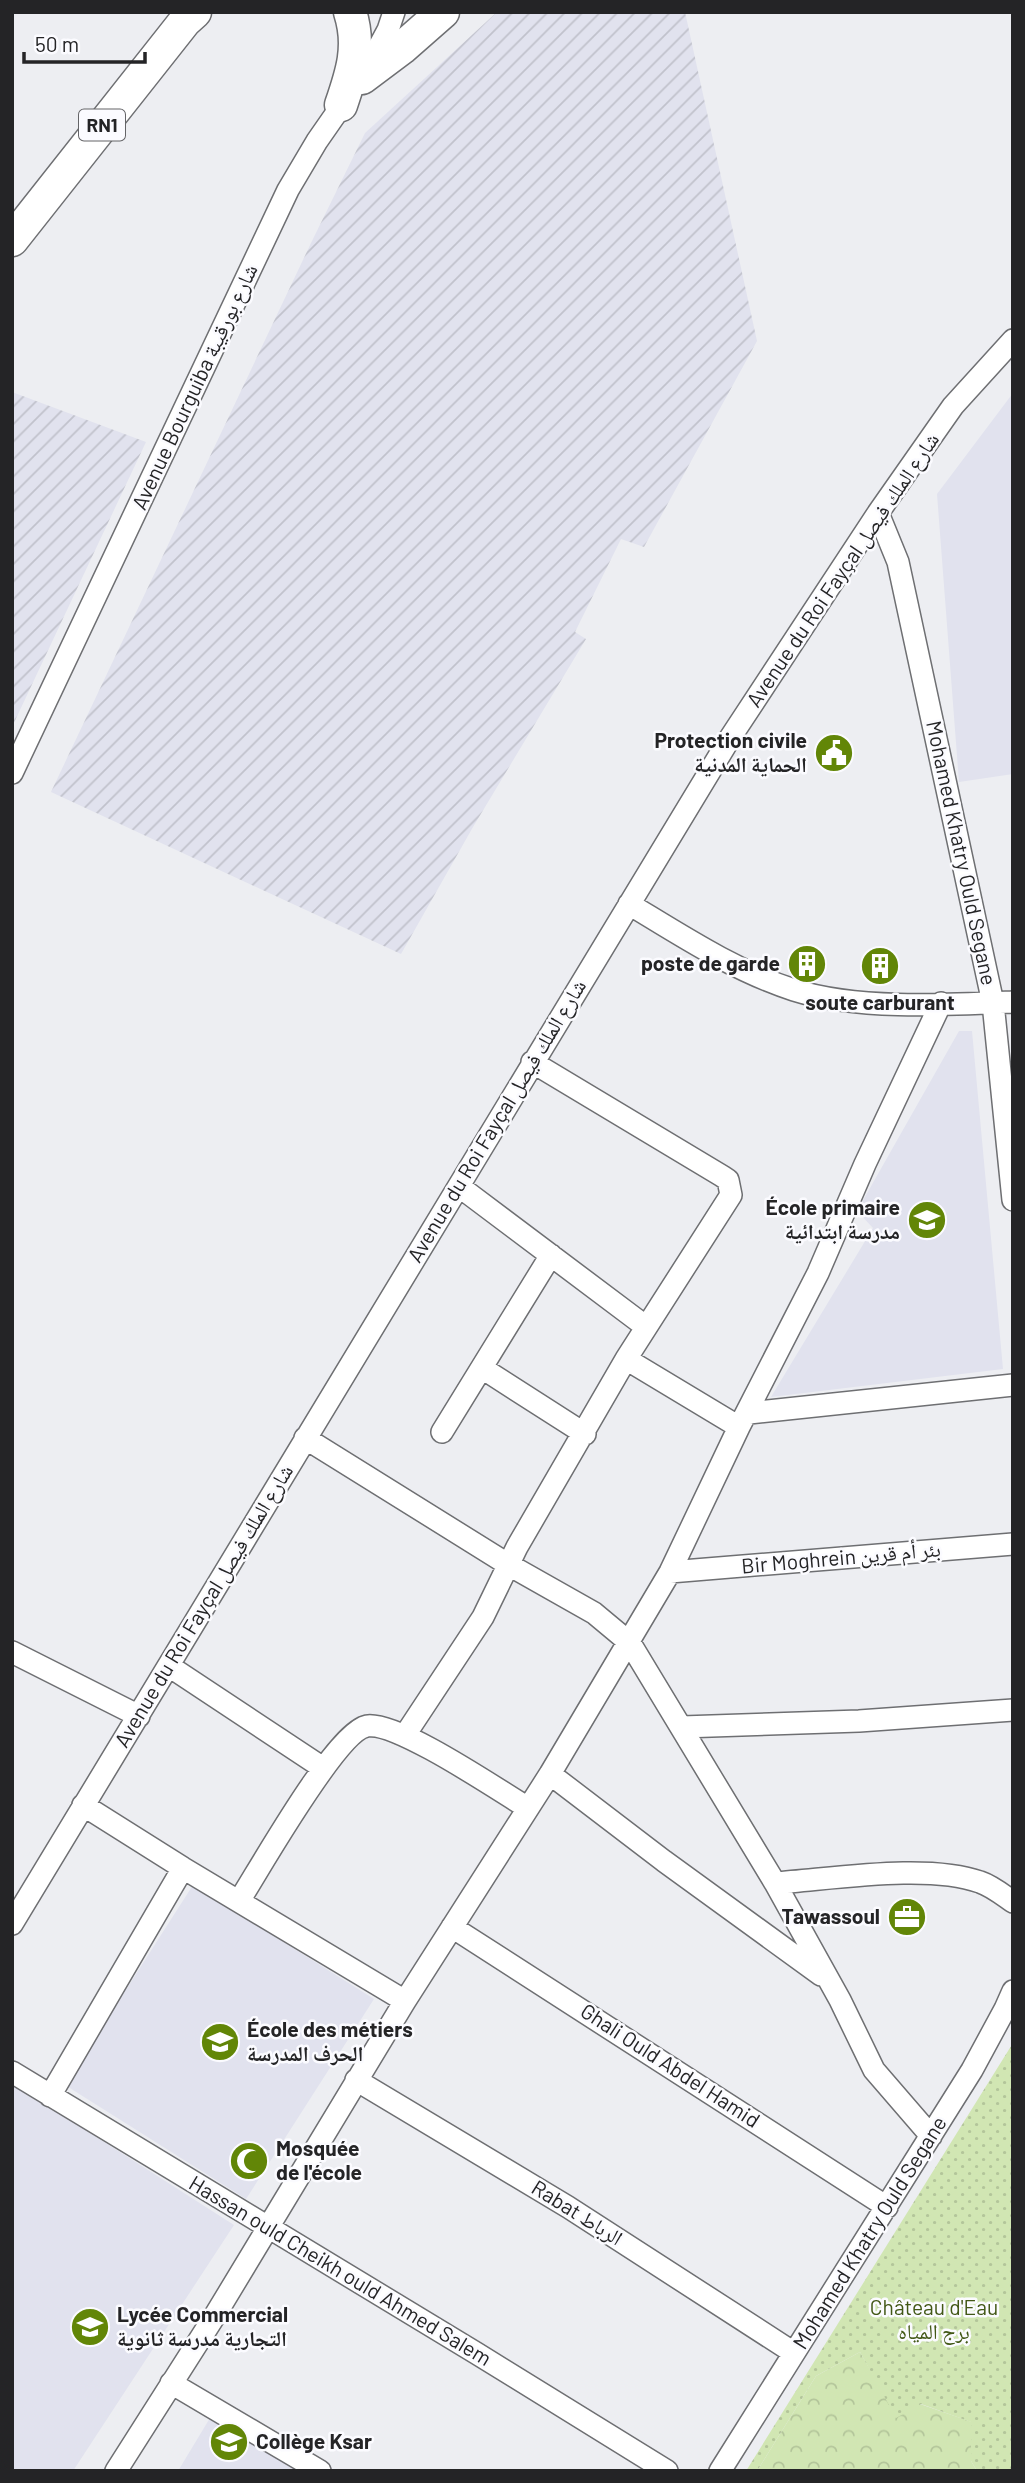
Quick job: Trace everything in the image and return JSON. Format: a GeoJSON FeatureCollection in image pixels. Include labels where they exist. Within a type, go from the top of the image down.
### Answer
{"type":"FeatureCollection","features":[{"type":"Feature","properties":{"kind":"highway","name":"RN1"},"geometry":{"type":"LineString","coordinates":[[12,208],[169,12]]}},
{"type":"Feature","properties":{"kind":"highway","name":"RN1"},"geometry":{"type":"LineString","coordinates":[[12,240],[185,21],[195,12]]}},
{"type":"Feature","properties":{"kind":"highway"},"geometry":{"type":"LineString","coordinates":[[341,105],[354,66],[356,46],[355,27],[350,12]]}},
{"type":"Feature","properties":{"kind":"highway"},"geometry":{"type":"LineString","coordinates":[[362,78],[443,12]]}},
{"type":"Feature","properties":{"kind":"street","name":"Avenue Bourguiba شارع بورقيبة"},"geometry":{"type":"LineString","coordinates":[[12,773],[288,190],[341,105],[362,78],[388,30],[394,12]]}},
{"type":"Feature","properties":{"kind":"street","name":"Avenue du Roi Fayçal شارع الملك فيصل"},"geometry":{"type":"LineString","coordinates":[[12,1924],[730,738],[878,513],[953,406],[1013,340]]}},
{"type":"Feature","properties":{"kind":"street","name":"Mohamed Khatry Ould Segane"},"geometry":{"type":"LineString","coordinates":[[878,513],[901,575],[1003,1003],[1013,1200]]}},
{"type":"Feature","properties":{"kind":"street"},"geometry":{"type":"LineString","coordinates":[[629,904],[711,953],[796,991],[838,999],[887,1003],[1003,1003]]}},
{"type":"Feature","properties":{"kind":"street"},"geometry":{"type":"LineString","coordinates":[[117,2471],[269,2228],[405,2001],[550,1774],[670,1572],[818,1273],[865,1164],[941,1003]]}},
{"type":"Feature","properties":{"kind":"street"},"geometry":{"type":"LineString","coordinates":[[405,1735],[483,1617],[509,1565],[645,1326],[731,1195],[730,1185],[722,1176],[532,1062]]}},
{"type":"Feature","properties":{"kind":"street"},"geometry":{"type":"LineString","coordinates":[[460,1186],[645,1326]]}},
{"type":"Feature","properties":{"kind":"street"},"geometry":{"type":"LineString","coordinates":[[442,1432],[551,1255]]}},
{"type":"Feature","properties":{"kind":"street"},"geometry":{"type":"LineString","coordinates":[[626,1359],[744,1420],[1013,1385]]}},
{"type":"Feature","properties":{"kind":"street"},"geometry":{"type":"LineString","coordinates":[[482,1368],[585,1434]]}},
{"type":"Feature","properties":{"kind":"street"},"geometry":{"type":"LineString","coordinates":[[305,1437],[509,1565],[594,1613],[630,1643],[775,1883],[874,2070],[931,2136]]}},
{"type":"Feature","properties":{"kind":"street","name":"Bir Moghrein بئر أم قرين"},"geometry":{"type":"LineString","coordinates":[[670,1572],[1013,1544]]}},
{"type":"Feature","properties":{"kind":"street"},"geometry":{"type":"LineString","coordinates":[[12,1652],[139,1716]]}},
{"type":"Feature","properties":{"kind":"street"},"geometry":{"type":"LineString","coordinates":[[169,1667],[323,1768]]}},
{"type":"Feature","properties":{"kind":"street"},"geometry":{"type":"LineString","coordinates":[[682,1727],[859,1721],[1013,1710]]}},
{"type":"Feature","properties":{"kind":"street"},"geometry":{"type":"LineString","coordinates":[[239,1901],[323,1768],[356,1731],[367,1726],[405,1735],[528,1808]]}},
{"type":"Feature","properties":{"kind":"street"},"geometry":{"type":"LineString","coordinates":[[550,1774],[684,1877],[827,1979]]}},
{"type":"Feature","properties":{"kind":"street"},"geometry":{"type":"LineString","coordinates":[[83,1805],[405,2001]]}},
{"type":"Feature","properties":{"kind":"street"},"geometry":{"type":"LineString","coordinates":[[50,2096],[183,1868]]}},
{"type":"Feature","properties":{"kind":"street"},"geometry":{"type":"LineString","coordinates":[[775,1883],[899,1874],[947,1874],[982,1883],[1013,1902]]}},
{"type":"Feature","properties":{"kind":"street","name":"Ghali Ould Abdel Hamid"},"geometry":{"type":"LineString","coordinates":[[452,1927],[887,2207]]}},
{"type":"Feature","properties":{"kind":"street","name":"Mohamed Khatry Ould Segane"},"geometry":{"type":"LineString","coordinates":[[720,2471],[972,2070],[1013,1991]]}},
{"type":"Feature","properties":{"kind":"street","name":"Hassan ould Cheikh ould Ahmed Salem"},"geometry":{"type":"LineString","coordinates":[[12,2072],[667,2471]]}},
{"type":"Feature","properties":{"kind":"street","name":"Rabat الرباط"},"geometry":{"type":"LineString","coordinates":[[356,2080],[569,2207],[794,2353]]}},
{"type":"Feature","properties":{"kind":"street"},"geometry":{"type":"LineString","coordinates":[[171,2383],[320,2471]]}},
{"type":"Feature","properties":{"kind":"shaded area"},"geometry":{"type":"Polygon","coordinates":[[[497,12],[685,12],[757,341],[644,547],[621,539],[575,632],[586,639],[473,827],[401,954],[51,792],[365,133],[497,12]]]}},
{"type":"Feature","properties":{"kind":"shaded area"},"geometry":{"type":"Polygon","coordinates":[[[12,392],[146,442],[12,727],[12,392]]]}},
{"type":"Feature","properties":{"kind":"shaded area"},"geometry":{"type":"Polygon","coordinates":[[[1013,393],[1013,774],[959,782],[937,494],[1013,393]]]}},
{"type":"Feature","properties":{"kind":"shaded area","name":"École primaire مدرسة ابتدائية"},"geometry":{"type":"Polygon","coordinates":[[[959,1031],[972,1031],[1003,1369],[771,1397],[873,1228],[857,1211],[959,1031]]]}},
{"type":"Feature","properties":{"kind":"shaded area","name":"École des métiers الحرف المدرسة"},"geometry":{"type":"Polygon","coordinates":[[[193,1885],[374,1999],[246,2199],[65,2085],[193,1885]]]}},
{"type":"Feature","properties":{"kind":"shaded area","name":"Lycée Commercial التجارية مدرسة ثانوية"},"geometry":{"type":"Polygon","coordinates":[[[12,2083],[234,2225],[73,2471],[12,2471],[12,2083]]]}},
{"type":"Feature","properties":{"kind":"shaded area","name":"Collège Ksar"},"geometry":{"type":"Polygon","coordinates":[[[213,2413],[311,2471],[178,2471],[213,2413]]]}},
{"type":"Feature","properties":{"kind":"green space","name":"Château d'Eau برج المياه"},"geometry":{"type":"Polygon","coordinates":[[[1013,2043],[1013,2471],[977,2471],[971,2461],[971,2422],[921,2404],[896,2418],[860,2352],[816,2376],[757,2471],[746,2471],[1013,2043]]]}},
{"type":"Feature","properties":{"kind":"green space"},"geometry":{"type":"Polygon","coordinates":[[[860,2352],[876,2380],[920,2404],[972,2422],[971,2461],[977,2471],[757,2471],[816,2376],[860,2352]]]}},
{"type":"Feature","properties":{"kind":"place","name":"Protection civile الحماية المدنية"},"geometry":{"type":"Point","coordinates":[834,753]}},
{"type":"Feature","properties":{"kind":"place","name":"poste de garde"},"geometry":{"type":"Point","coordinates":[807,964]}},
{"type":"Feature","properties":{"kind":"place","name":"soute carburant"},"geometry":{"type":"Point","coordinates":[880,966]}},
{"type":"Feature","properties":{"kind":"place","name":"École primaire مدرسة ابتدائية"},"geometry":{"type":"Point","coordinates":[927,1220]}},
{"type":"Feature","properties":{"kind":"place","name":"Tawassoul"},"geometry":{"type":"Point","coordinates":[907,1917]}},
{"type":"Feature","properties":{"kind":"place","name":"École des métiers الحرف المدرسة"},"geometry":{"type":"Point","coordinates":[220,2042]}},
{"type":"Feature","properties":{"kind":"place","name":"Mosquée de l'école"},"geometry":{"type":"Point","coordinates":[249,2161]}},
{"type":"Feature","properties":{"kind":"place","name":"Lycée Commercial التجارية مدرسة ثانوية"},"geometry":{"type":"Point","coordinates":[90,2327]}},
{"type":"Feature","properties":{"kind":"place","name":"Collège Ksar"},"geometry":{"type":"Point","coordinates":[229,2442]}}]}
